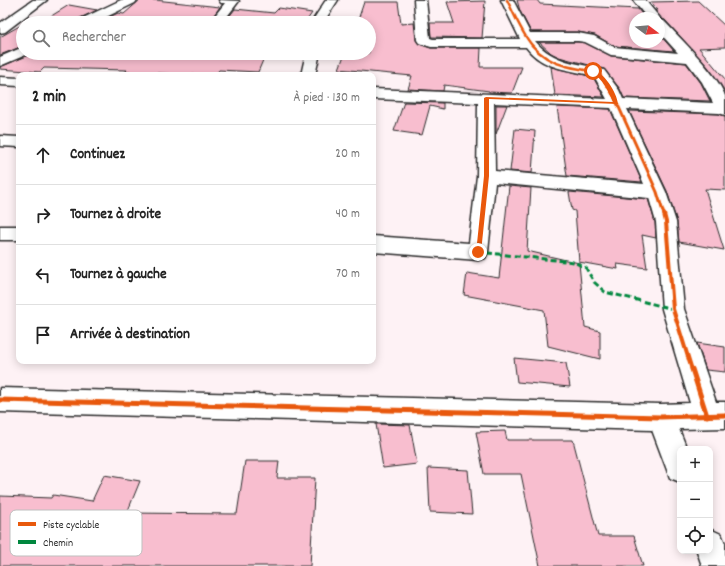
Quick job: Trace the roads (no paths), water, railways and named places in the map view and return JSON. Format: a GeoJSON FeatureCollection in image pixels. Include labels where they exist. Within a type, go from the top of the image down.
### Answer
{"type":"FeatureCollection","features":[{"type":"Feature","properties":{"kind":"street"},"geometry":{"type":"LineString","coordinates":[[19,16],[42,0]]}},
{"type":"Feature","properties":{"kind":"street"},"geometry":{"type":"LineString","coordinates":[[98,16],[131,0]]}},
{"type":"Feature","properties":{"kind":"street"},"geometry":{"type":"LineString","coordinates":[[221,16],[234,1],[225,0]]}},
{"type":"Feature","properties":{"kind":"street"},"geometry":{"type":"LineString","coordinates":[[322,16],[332,0]]}},
{"type":"Feature","properties":{"kind":"street"},"geometry":{"type":"LineString","coordinates":[[420,0],[424,40],[431,43],[578,37],[589,39],[611,51],[691,58]]}},
{"type":"Feature","properties":{"kind":"street"},"geometry":{"type":"LineString","coordinates":[[0,400],[660,417],[716,416],[673,309],[666,222],[657,192],[611,90],[598,73],[561,65],[536,52],[527,40],[507,0]]}},
{"type":"Feature","properties":{"kind":"street"},"geometry":{"type":"LineString","coordinates":[[639,0],[649,12]]}},
{"type":"Feature","properties":{"kind":"street"},"geometry":{"type":"LineString","coordinates":[[0,29],[16,18]]}},
{"type":"Feature","properties":{"kind":"street"},"geometry":{"type":"LineString","coordinates":[[665,30],[691,58],[709,81],[724,105]]}},
{"type":"Feature","properties":{"kind":"street"},"geometry":{"type":"LineString","coordinates":[[0,62],[16,54]]}},
{"type":"Feature","properties":{"kind":"street"},"geometry":{"type":"LineString","coordinates":[[309,72],[311,60]]}},
{"type":"Feature","properties":{"kind":"street"},"geometry":{"type":"LineString","coordinates":[[0,81],[16,82]]}},
{"type":"Feature","properties":{"kind":"street"},"geometry":{"type":"LineString","coordinates":[[376,94],[616,103],[724,105]]}},
{"type":"Feature","properties":{"kind":"street"},"geometry":{"type":"LineString","coordinates":[[376,244],[478,252],[486,176],[486,98]]}},
{"type":"Feature","properties":{"kind":"street"},"geometry":{"type":"LineString","coordinates":[[0,141],[16,142]]}},
{"type":"Feature","properties":{"kind":"street"},"geometry":{"type":"LineString","coordinates":[[486,176],[657,192]]}},
{"type":"Feature","properties":{"kind":"street"},"geometry":{"type":"LineString","coordinates":[[0,233],[16,233]]}},
{"type":"Feature","properties":{"kind":"street"},"geometry":{"type":"LineString","coordinates":[[660,417],[677,460]]}},
{"type":"Feature","properties":{"kind":"street"},"geometry":{"type":"LineString","coordinates":[[713,553],[718,566]]}}]}
